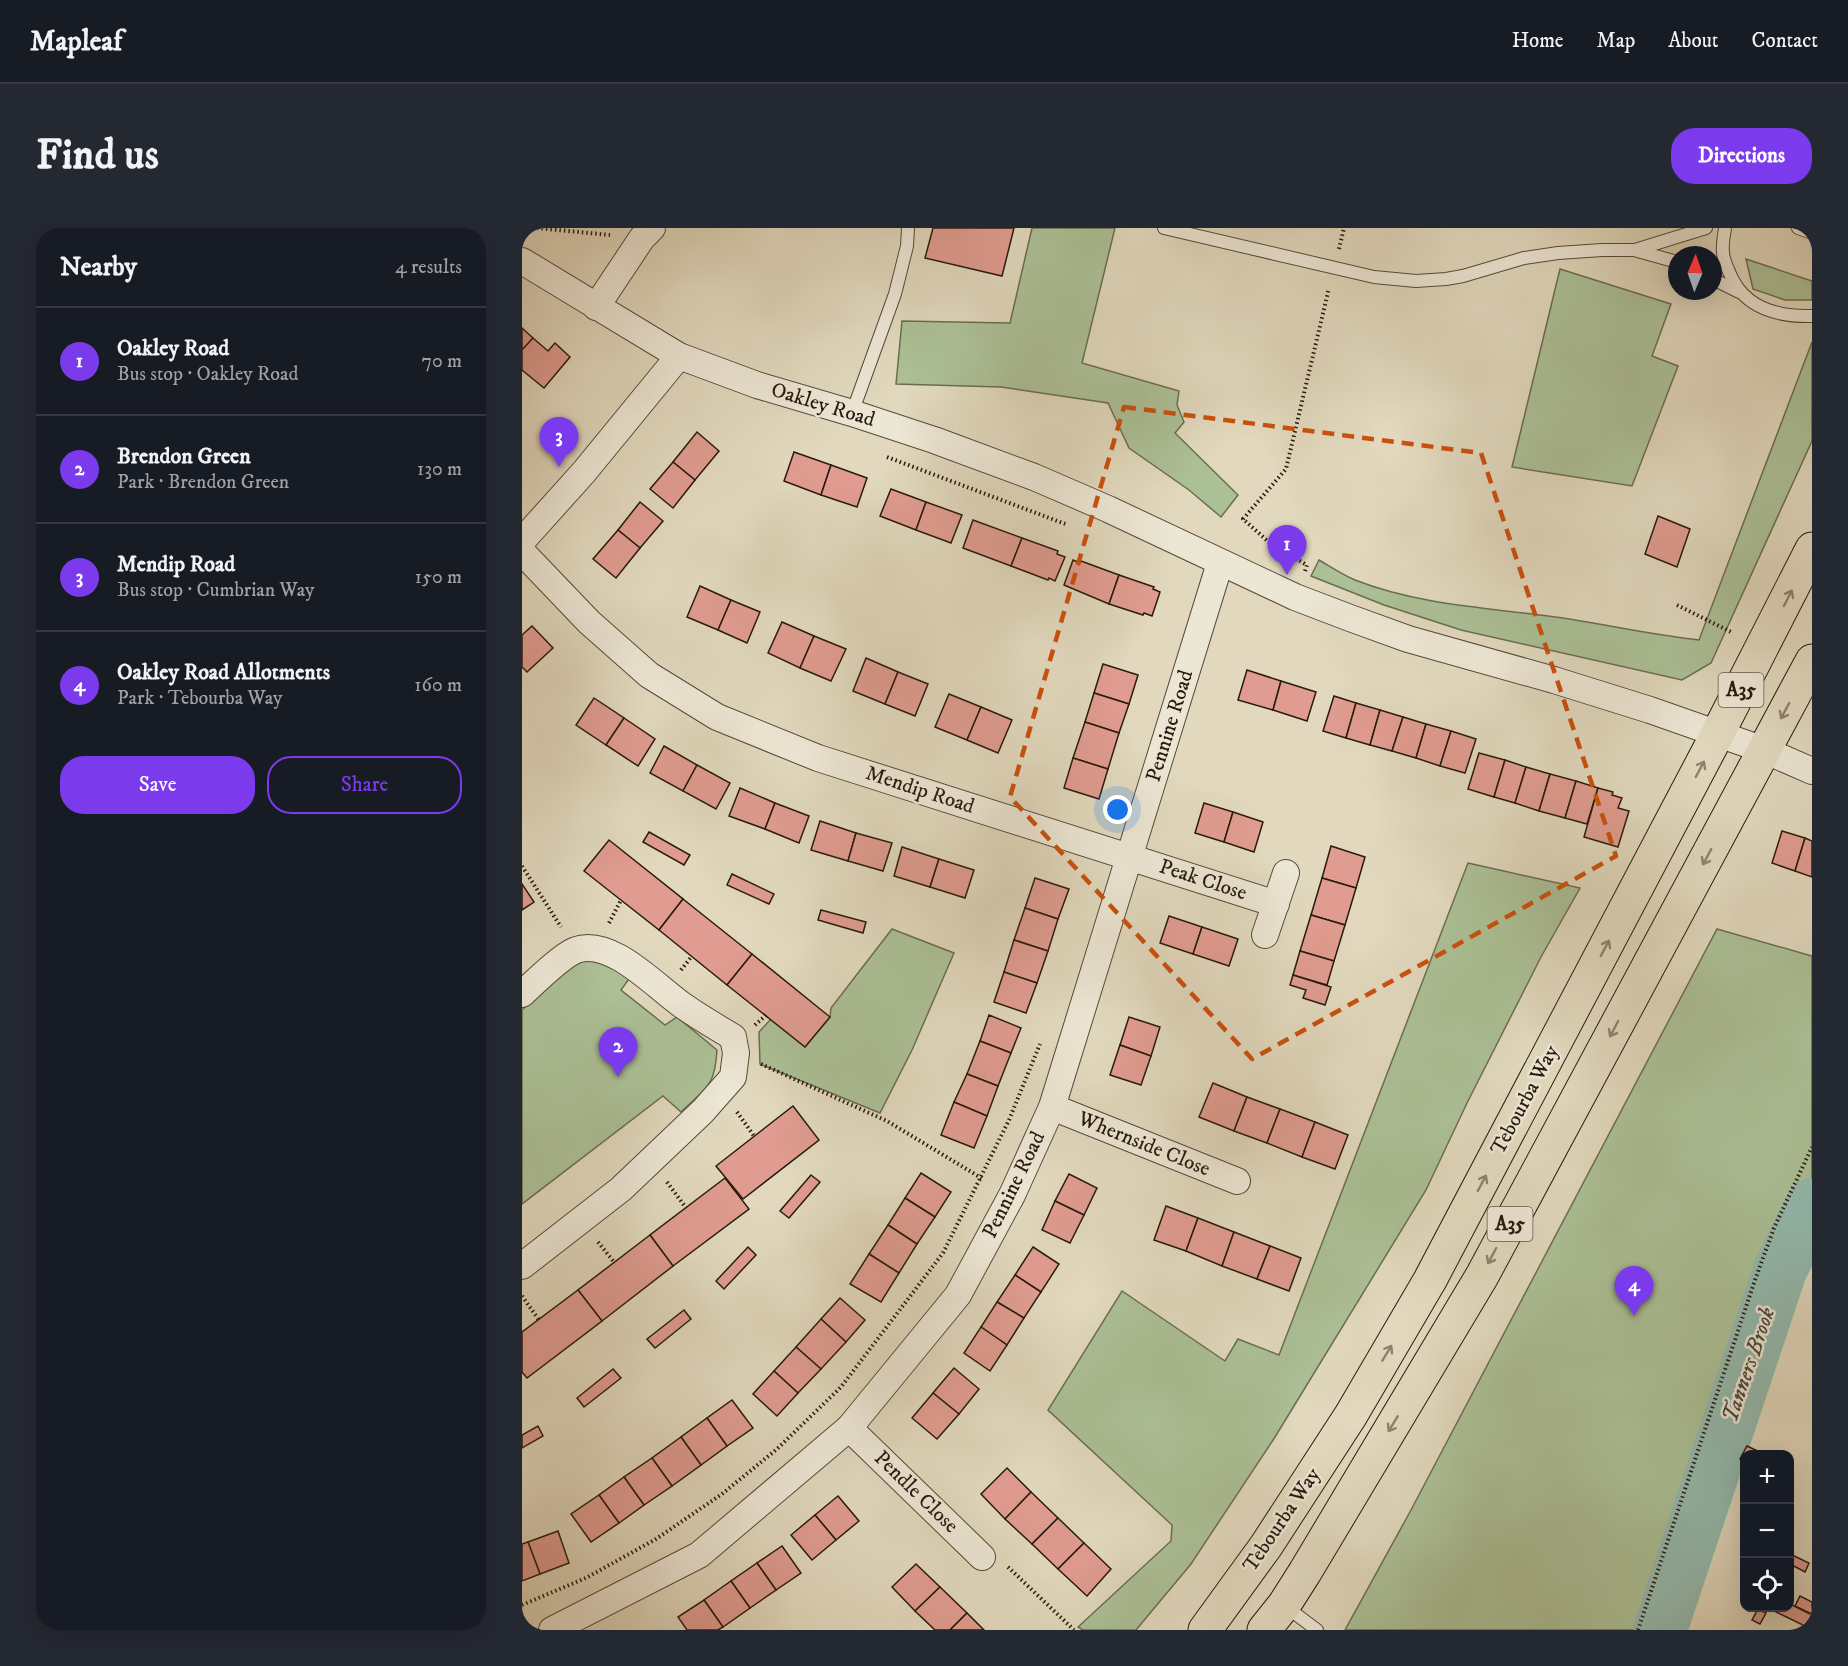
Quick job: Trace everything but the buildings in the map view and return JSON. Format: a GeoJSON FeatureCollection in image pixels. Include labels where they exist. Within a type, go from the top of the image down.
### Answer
{"type":"FeatureCollection","features":[{"type":"Feature","properties":{"kind":"main road","name":"Tebourba Way"},"geometry":{"type":"LineString","coordinates":[[1205,1630],[1266,1546],[1344,1425],[1430,1280],[1763,647],[1812,549]]}},
{"type":"Feature","properties":{"kind":"main road","name":"Tebourba Way"},"geometry":{"type":"LineString","coordinates":[[1274,1618],[1482,1276],[1812,661]]}},
{"type":"Feature","properties":{"kind":"street"},"geometry":{"type":"LineString","coordinates":[[596,307],[647,233]]}},
{"type":"Feature","properties":{"kind":"street","name":"Oakley Road"},"geometry":{"type":"LineString","coordinates":[[522,261],[679,356],[757,385],[852,413],[1034,477],[1108,508],[1295,597],[1408,639],[1587,690],[1718,733],[1812,771]]}},
{"type":"Feature","properties":{"kind":"street"},"geometry":{"type":"LineString","coordinates":[[522,541],[584,472],[679,356]]}},
{"type":"Feature","properties":{"kind":"street","name":"Mendip Road"},"geometry":{"type":"LineString","coordinates":[[522,552],[589,622],[649,675],[717,717],[818,758],[1130,857]]}},
{"type":"Feature","properties":{"kind":"street","name":"Pennine Road"},"geometry":{"type":"LineString","coordinates":[[552,1630],[699,1555],[849,1428],[958,1295],[1011,1196],[1052,1107],[1220,563]]}},
{"type":"Feature","properties":{"kind":"street","name":"Peak Close"},"geometry":{"type":"LineString","coordinates":[[1130,857],[1276,904]]}},
{"type":"Feature","properties":{"kind":"street","name":"Peak Close"},"geometry":{"type":"LineString","coordinates":[[1265,935],[1286,873]]}},
{"type":"Feature","properties":{"kind":"street"},"geometry":{"type":"LineString","coordinates":[[522,994],[544,973],[576,950],[597,948],[629,963],[682,1005],[733,1037],[736,1053],[733,1077],[703,1111],[621,1189],[522,1266]]}},
{"type":"Feature","properties":{"kind":"street","name":"Whernside Close"},"geometry":{"type":"LineString","coordinates":[[1052,1107],[1237,1180]]}},
{"type":"Feature","properties":{"kind":"street","name":"Pendle Close"},"geometry":{"type":"LineString","coordinates":[[849,1428],[982,1557]]}},
{"type":"Feature","properties":{"kind":"lane"},"geometry":{"type":"LineString","coordinates":[[852,413],[895,294],[907,246],[908,228]]}},
{"type":"Feature","properties":{"kind":"lane"},"geometry":{"type":"LineString","coordinates":[[1164,228],[1396,281],[1432,281],[1463,276],[1524,258],[1558,253],[1634,250],[1706,228]]}},
{"type":"Feature","properties":{"kind":"lane"},"geometry":{"type":"LineString","coordinates":[[1725,228],[1723,253],[1732,280],[1740,293]]}},
{"type":"Feature","properties":{"kind":"lane"},"geometry":{"type":"LineString","coordinates":[[1634,250],[1668,259]]}},
{"type":"Feature","properties":{"kind":"lane"},"geometry":{"type":"LineString","coordinates":[[1722,284],[1763,309],[1782,314],[1812,316]]}},
{"type":"Feature","properties":{"kind":"lane"},"geometry":{"type":"LineString","coordinates":[[1274,1618],[1317,1630]]}},
{"type":"Feature","properties":{"kind":"path"},"geometry":{"type":"LineString","coordinates":[[537,228],[647,233]]}},
{"type":"Feature","properties":{"kind":"path"},"geometry":{"type":"LineString","coordinates":[[1295,597],[1307,565],[1271,543],[1243,519],[1286,469],[1344,228]]}},
{"type":"Feature","properties":{"kind":"path"},"geometry":{"type":"LineString","coordinates":[[886,456],[1078,529]]}},
{"type":"Feature","properties":{"kind":"path"},"geometry":{"type":"LineString","coordinates":[[1677,605],[1763,647]]}},
{"type":"Feature","properties":{"kind":"path"},"geometry":{"type":"LineString","coordinates":[[522,867],[576,950]]}},
{"type":"Feature","properties":{"kind":"path"},"geometry":{"type":"LineString","coordinates":[[522,1605],[586,1578],[656,1539],[722,1494],[777,1449],[841,1387],[943,1253],[1009,1120],[1041,1040]]}},
{"type":"Feature","properties":{"kind":"path"},"geometry":{"type":"LineString","coordinates":[[736,1053],[888,1121],[1011,1196]]}},
{"type":"Feature","properties":{"kind":"path"},"geometry":{"type":"LineString","coordinates":[[1638,1630],[1755,1280],[1774,1228],[1812,1147]]}},
{"type":"Feature","properties":{"kind":"path"},"geometry":{"type":"LineString","coordinates":[[522,1296],[539,1320]]}},
{"type":"Feature","properties":{"kind":"path"},"geometry":{"type":"LineString","coordinates":[[982,1557],[1009,1567],[1074,1630]]}},
{"type":"Feature","properties":{"kind":"highlighted area"},"geometry":{"type":"Polygon","coordinates":[[[1124,407],[1481,453],[1616,856],[1252,1059],[1010,797],[1124,407]]]}},
{"type":"Feature","properties":{"kind":"green space"},"geometry":{"type":"Polygon","coordinates":[[[1032,228],[1115,228],[1082,363],[1179,391],[1177,405],[1184,422],[1175,433],[1238,495],[1221,517],[1189,490],[1129,448],[1108,403],[1001,387],[896,384],[902,321],[1010,323],[1032,228]]]}},
{"type":"Feature","properties":{"kind":"green space"},"geometry":{"type":"Polygon","coordinates":[[[1746,259],[1812,281],[1812,300],[1785,300],[1753,289],[1746,259]]]}},
{"type":"Feature","properties":{"kind":"green space"},"geometry":{"type":"Polygon","coordinates":[[[1560,269],[1671,304],[1652,356],[1678,366],[1632,486],[1512,467],[1560,269]]]}},
{"type":"Feature","properties":{"kind":"green space"},"geometry":{"type":"Polygon","coordinates":[[[1812,342],[1812,441],[1711,663],[1682,680],[1461,630],[1384,605],[1311,576],[1319,560],[1355,580],[1406,596],[1699,640],[1812,342]]]}},
{"type":"Feature","properties":{"kind":"green space"},"geometry":{"type":"Polygon","coordinates":[[[1468,863],[1580,888],[1541,957],[1426,1190],[1275,1437],[1191,1564],[1136,1630],[1083,1630],[1078,1627],[1171,1541],[1172,1525],[1048,1410],[1122,1291],[1225,1361],[1238,1339],[1279,1355],[1468,863]]]}},
{"type":"Feature","properties":{"kind":"green space"},"geometry":{"type":"Polygon","coordinates":[[[892,929],[954,953],[912,1050],[880,1113],[760,1064],[759,1032],[771,1019],[805,1047],[830,1017],[831,1008],[892,929]]]}},
{"type":"Feature","properties":{"kind":"green space"},"geometry":{"type":"Polygon","coordinates":[[[1717,929],[1812,956],[1812,1180],[1771,1268],[1650,1630],[1345,1630],[1411,1510],[1717,929]]]}},
{"type":"Feature","properties":{"kind":"green space"},"geometry":{"type":"Polygon","coordinates":[[[583,958],[599,959],[631,976],[621,990],[665,1025],[677,1017],[717,1050],[714,1072],[708,1086],[681,1112],[663,1096],[522,1204],[522,1010],[568,966],[583,958]]]}},
{"type":"Feature","properties":{"kind":"waterway","name":"Tanners Brook"},"geometry":{"type":"LineString","coordinates":[[1660,1630],[1780,1270],[1812,1205]]}},
{"type":"Feature","properties":{"kind":"place","name":"Mendip Road"},"geometry":{"type":"Point","coordinates":[559,467]}},
{"type":"Feature","properties":{"kind":"place","name":"Oakley Road"},"geometry":{"type":"Point","coordinates":[1287,575]}},
{"type":"Feature","properties":{"kind":"place","name":"Brendon Green"},"geometry":{"type":"Point","coordinates":[618,1077]}},
{"type":"Feature","properties":{"kind":"place","name":"Oakley Road Allotments"},"geometry":{"type":"Point","coordinates":[1634,1316]}}]}
